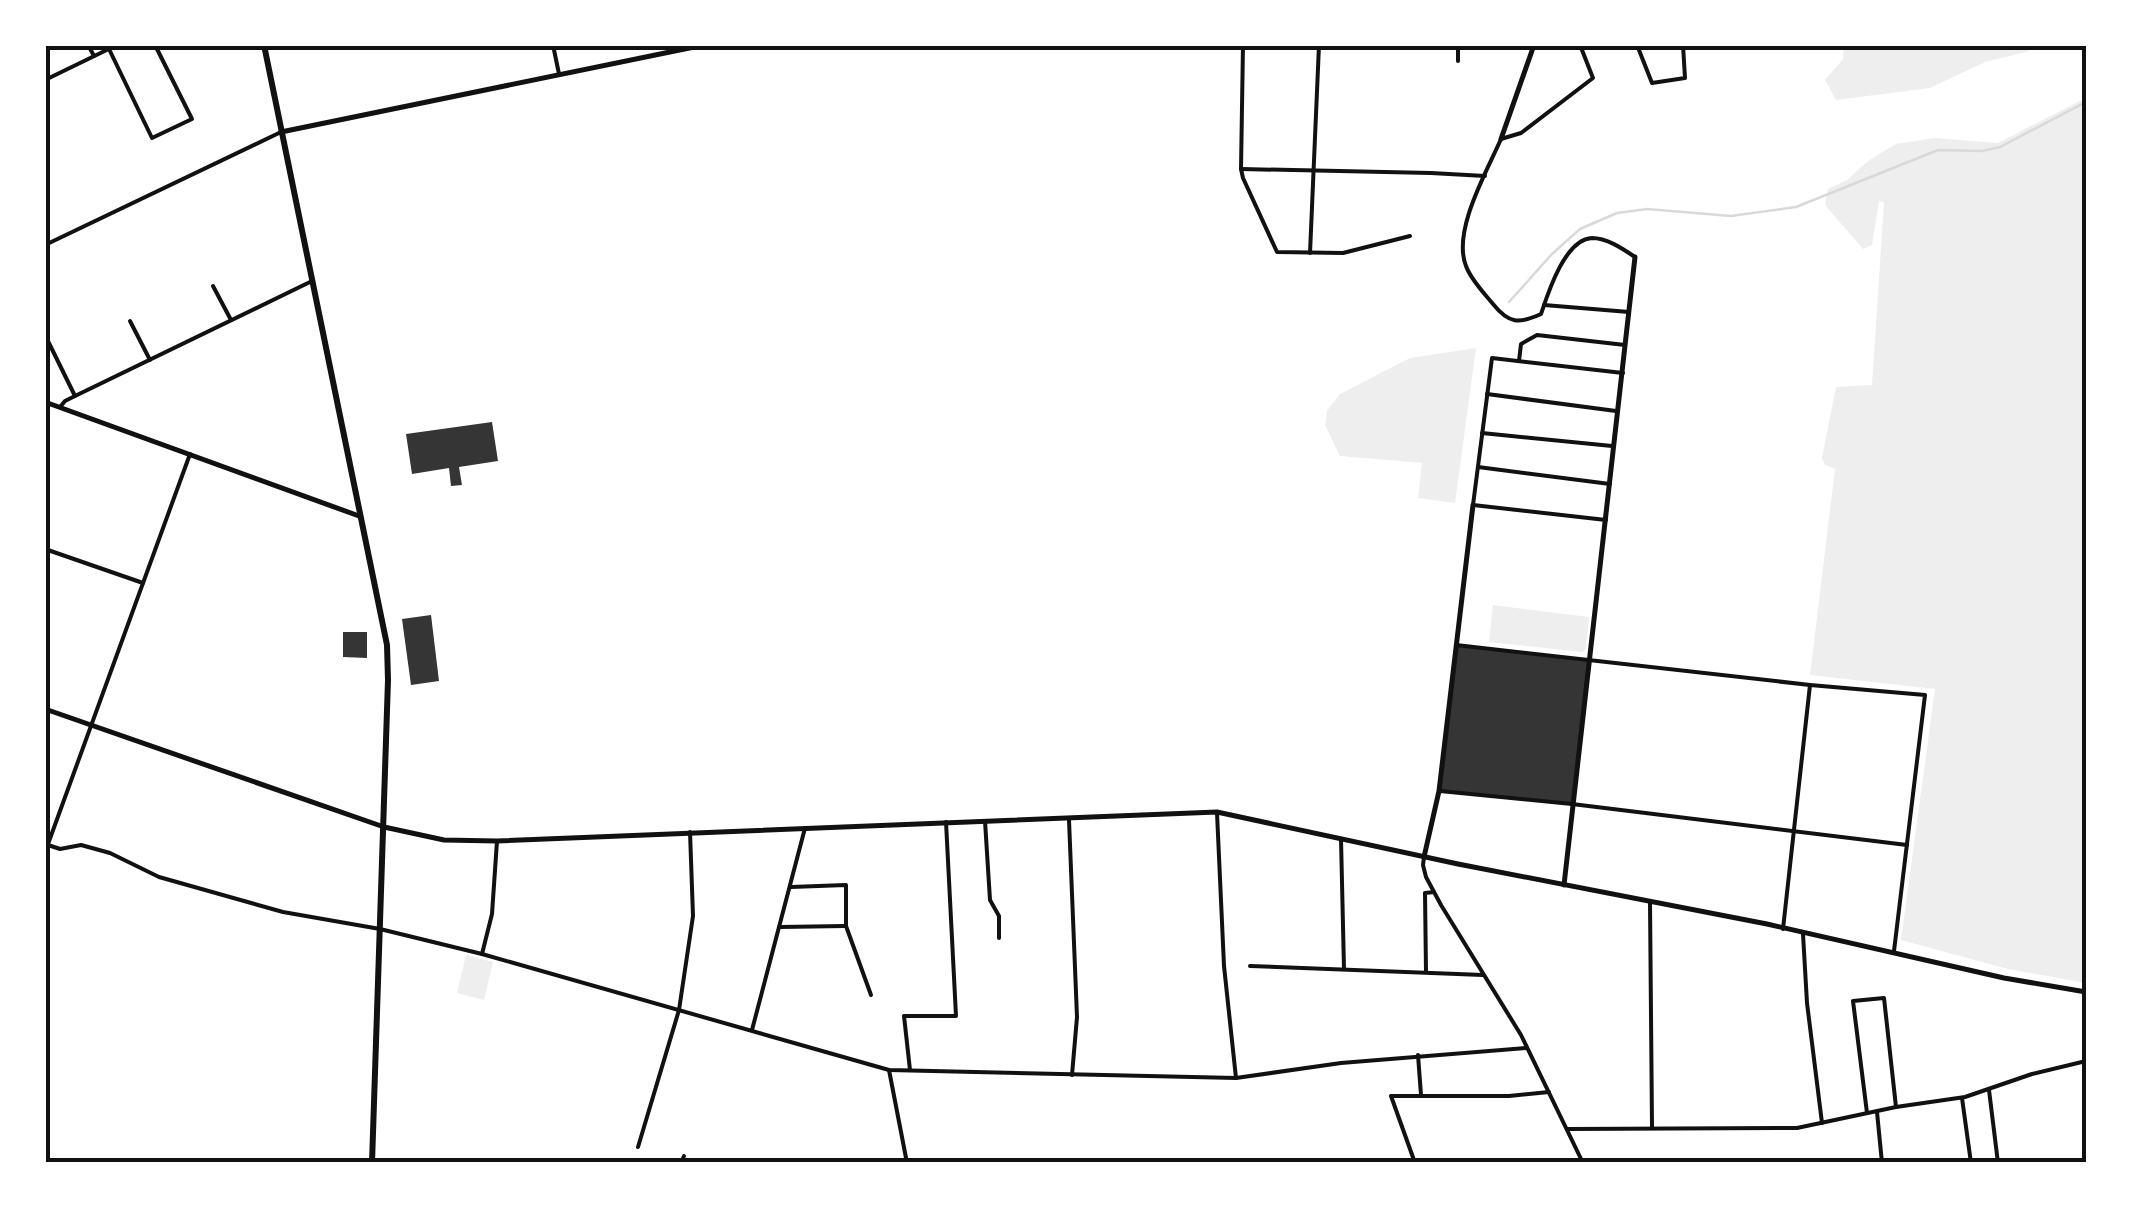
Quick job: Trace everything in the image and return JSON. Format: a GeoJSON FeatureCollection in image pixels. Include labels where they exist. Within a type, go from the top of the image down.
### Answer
{"type":"FeatureCollection","features":[{"type":"Feature","properties":{"kind":"main road"},"geometry":{"type":"LineString","coordinates":[[264,45],[387,645],[372,1163]]}},
{"type":"Feature","properties":{"kind":"street"},"geometry":{"type":"LineString","coordinates":[[88,45],[94,56]]}},
{"type":"Feature","properties":{"kind":"street"},"geometry":{"type":"LineString","coordinates":[[45,80],[118,45]]}},
{"type":"Feature","properties":{"kind":"street"},"geometry":{"type":"LineString","coordinates":[[109,49],[152,138],[192,118],[155,45]]}},
{"type":"Feature","properties":{"kind":"street"},"geometry":{"type":"LineString","coordinates":[[554,45],[560,74]]}},
{"type":"Feature","properties":{"kind":"street"},"geometry":{"type":"LineString","coordinates":[[45,245],[281,132],[704,45]]}},
{"type":"Feature","properties":{"kind":"street"},"geometry":{"type":"LineString","coordinates":[[1244,45],[1243,178],[1278,252],[1343,253],[1410,236]]}},
{"type":"Feature","properties":{"kind":"street"},"geometry":{"type":"LineString","coordinates":[[1310,253],[1319,45]]}},
{"type":"Feature","properties":{"kind":"street"},"geometry":{"type":"LineString","coordinates":[[1458,45],[1458,60]]}},
{"type":"Feature","properties":{"kind":"street"},"geometry":{"type":"LineString","coordinates":[[1534,45],[1501,139],[1471,204],[1463,258],[1467,271],[1496,308],[1512,320],[1526,321],[1541,314],[1550,285],[1565,259],[1585,239],[1605,241],[1635,257],[1564,885]]}},
{"type":"Feature","properties":{"kind":"street"},"geometry":{"type":"LineString","coordinates":[[1501,139],[1521,133],[1593,78],[1580,45]]}},
{"type":"Feature","properties":{"kind":"street"},"geometry":{"type":"LineString","coordinates":[[1637,45],[1652,83],[1685,78],[1683,45]]}},
{"type":"Feature","properties":{"kind":"street"},"geometry":{"type":"LineString","coordinates":[[1242,169],[1485,176]]}},
{"type":"Feature","properties":{"kind":"street"},"geometry":{"type":"LineString","coordinates":[[60,408],[75,396],[312,281]]}},
{"type":"Feature","properties":{"kind":"street"},"geometry":{"type":"LineString","coordinates":[[213,286],[231,320]]}},
{"type":"Feature","properties":{"kind":"street"},"geometry":{"type":"LineString","coordinates":[[1544,305],[1629,312]]}},
{"type":"Feature","properties":{"kind":"street"},"geometry":{"type":"LineString","coordinates":[[130,321],[150,360]]}},
{"type":"Feature","properties":{"kind":"street"},"geometry":{"type":"LineString","coordinates":[[45,335],[75,396]]}},
{"type":"Feature","properties":{"kind":"street"},"geometry":{"type":"LineString","coordinates":[[1519,361],[1522,344],[1537,335],[1625,345]]}},
{"type":"Feature","properties":{"kind":"street"},"geometry":{"type":"LineString","coordinates":[[1583,1163],[1521,1035],[1434,892],[1423,866],[1439,791],[1492,358],[1622,373]]}},
{"type":"Feature","properties":{"kind":"street"},"geometry":{"type":"LineString","coordinates":[[1487,394],[1618,412]]}},
{"type":"Feature","properties":{"kind":"street"},"geometry":{"type":"LineString","coordinates":[[45,402],[359,516]]}},
{"type":"Feature","properties":{"kind":"street"},"geometry":{"type":"LineString","coordinates":[[1482,433],[1614,446]]}},
{"type":"Feature","properties":{"kind":"street"},"geometry":{"type":"LineString","coordinates":[[190,454],[46,845],[60,849],[82,845],[110,853],[159,877],[283,912],[380,929],[482,954],[890,1070],[1236,1078],[1418,1055],[1527,1048]]}},
{"type":"Feature","properties":{"kind":"street"},"geometry":{"type":"LineString","coordinates":[[1478,467],[1610,484]]}},
{"type":"Feature","properties":{"kind":"street"},"geometry":{"type":"LineString","coordinates":[[1473,505],[1606,520]]}},
{"type":"Feature","properties":{"kind":"street"},"geometry":{"type":"LineString","coordinates":[[45,549],[143,583]]}},
{"type":"Feature","properties":{"kind":"street"},"geometry":{"type":"LineString","coordinates":[[1456,645],[1925,695],[1894,952]]}},
{"type":"Feature","properties":{"kind":"street"},"geometry":{"type":"LineString","coordinates":[[1783,929],[1810,685]]}},
{"type":"Feature","properties":{"kind":"street"},"geometry":{"type":"LineString","coordinates":[[45,709],[384,826],[444,840],[1217,812],[2086,992]]}},
{"type":"Feature","properties":{"kind":"street"},"geometry":{"type":"LineString","coordinates":[[1439,791],[1907,845]]}},
{"type":"Feature","properties":{"kind":"street"},"geometry":{"type":"LineString","coordinates":[[1217,812],[1224,966],[1236,1078]]}},
{"type":"Feature","properties":{"kind":"street"},"geometry":{"type":"LineString","coordinates":[[1069,817],[1077,1016],[1072,1074]]}},
{"type":"Feature","properties":{"kind":"street"},"geometry":{"type":"LineString","coordinates":[[985,821],[990,900],[1000,916],[999,938]]}},
{"type":"Feature","properties":{"kind":"street"},"geometry":{"type":"LineString","coordinates":[[910,1070],[904,1016],[956,1016],[946,822]]}},
{"type":"Feature","properties":{"kind":"street"},"geometry":{"type":"LineString","coordinates":[[752,1030],[805,828]]}},
{"type":"Feature","properties":{"kind":"street"},"geometry":{"type":"LineString","coordinates":[[638,1147],[679,1010],[693,916],[690,832]]}},
{"type":"Feature","properties":{"kind":"street"},"geometry":{"type":"LineString","coordinates":[[1341,839],[1344,969]]}},
{"type":"Feature","properties":{"kind":"street"},"geometry":{"type":"LineString","coordinates":[[482,954],[492,914],[497,841]]}},
{"type":"Feature","properties":{"kind":"street"},"geometry":{"type":"LineString","coordinates":[[791,887],[846,885],[846,926],[871,995]]}},
{"type":"Feature","properties":{"kind":"street"},"geometry":{"type":"LineString","coordinates":[[1426,972],[1425,893],[1434,892]]}},
{"type":"Feature","properties":{"kind":"street"},"geometry":{"type":"LineString","coordinates":[[1650,902],[1652,1129]]}},
{"type":"Feature","properties":{"kind":"street"},"geometry":{"type":"LineString","coordinates":[[780,927],[846,926]]}},
{"type":"Feature","properties":{"kind":"street"},"geometry":{"type":"LineString","coordinates":[[1803,934],[1822,1123]]}},
{"type":"Feature","properties":{"kind":"street"},"geometry":{"type":"LineString","coordinates":[[1250,966],[1484,974]]}},
{"type":"Feature","properties":{"kind":"street"},"geometry":{"type":"LineString","coordinates":[[1868,1113],[1853,1001],[1884,998],[1896,1107]]}},
{"type":"Feature","properties":{"kind":"street"},"geometry":{"type":"LineString","coordinates":[[1418,1055],[1422,1097]]}},
{"type":"Feature","properties":{"kind":"street"},"geometry":{"type":"LineString","coordinates":[[1566,1130],[1782,1129],[1962,1098],[2086,1060]]}},
{"type":"Feature","properties":{"kind":"street"},"geometry":{"type":"LineString","coordinates":[[890,1070],[908,1163]]}},
{"type":"Feature","properties":{"kind":"street"},"geometry":{"type":"LineString","coordinates":[[1990,1090],[1998,1163]]}},
{"type":"Feature","properties":{"kind":"street"},"geometry":{"type":"LineString","coordinates":[[1415,1163],[1391,1096],[1509,1096],[1548,1092]]}},
{"type":"Feature","properties":{"kind":"street"},"geometry":{"type":"LineString","coordinates":[[1962,1098],[1971,1163]]}},
{"type":"Feature","properties":{"kind":"street"},"geometry":{"type":"LineString","coordinates":[[1877,1112],[1882,1163]]}},
{"type":"Feature","properties":{"kind":"street"},"geometry":{"type":"LineString","coordinates":[[681,1163],[684,1156]]}},
{"type":"Feature","properties":{"kind":"shaded area"},"geometry":{"type":"Polygon","coordinates":[[[1844,45],[2039,45],[1985,62],[1930,88],[1836,100],[1825,80],[1843,59],[1844,45]]]}},
{"type":"Feature","properties":{"kind":"shaded area"},"geometry":{"type":"Polygon","coordinates":[[[2086,98],[2086,983],[2008,969],[1901,940],[1935,689],[1810,675],[1835,469],[1825,465],[1822,458],[1836,387],[1872,385],[1884,202],[1879,201],[1872,245],[1863,249],[1825,205],[1828,189],[1896,144],[1934,138],[1998,143],[2086,98]]]}},
{"type":"Feature","properties":{"kind":"shaded area"},"geometry":{"type":"Polygon","coordinates":[[[1476,348],[1455,503],[1418,498],[1422,463],[1340,456],[1325,425],[1327,411],[1340,394],[1410,358],[1476,348]]]}},
{"type":"Feature","properties":{"kind":"shaded area"},"geometry":{"type":"Polygon","coordinates":[[[1493,605],[1589,617],[1586,649],[1582,652],[1489,642],[1493,605]]]}},
{"type":"Feature","properties":{"kind":"shaded area"},"geometry":{"type":"Polygon","coordinates":[[[466,955],[493,962],[484,1000],[457,993],[466,955]]]}},
{"type":"Feature","properties":{"kind":"building"},"geometry":{"type":"Polygon","coordinates":[[[492,422],[498,461],[459,467],[462,485],[451,486],[449,468],[412,474],[406,434],[492,422]]]}},
{"type":"Feature","properties":{"kind":"building"},"geometry":{"type":"Polygon","coordinates":[[[431,615],[439,681],[411,685],[402,619],[431,615]]]}},
{"type":"Feature","properties":{"kind":"building"},"geometry":{"type":"Polygon","coordinates":[[[343,632],[367,632],[367,658],[343,657],[343,632]]]}},
{"type":"Feature","properties":{"kind":"building"},"geometry":{"type":"Polygon","coordinates":[[[1456,645],[1590,659],[1572,804],[1439,791],[1456,645]]]}},
{"type":"Feature","properties":{"kind":"waterway"},"geometry":{"type":"LineString","coordinates":[[1509,302],[1580,229],[1617,213],[1647,209],[1731,216],[1796,207],[1938,150],[1982,151],[2000,147],[2086,102]]}}]}
